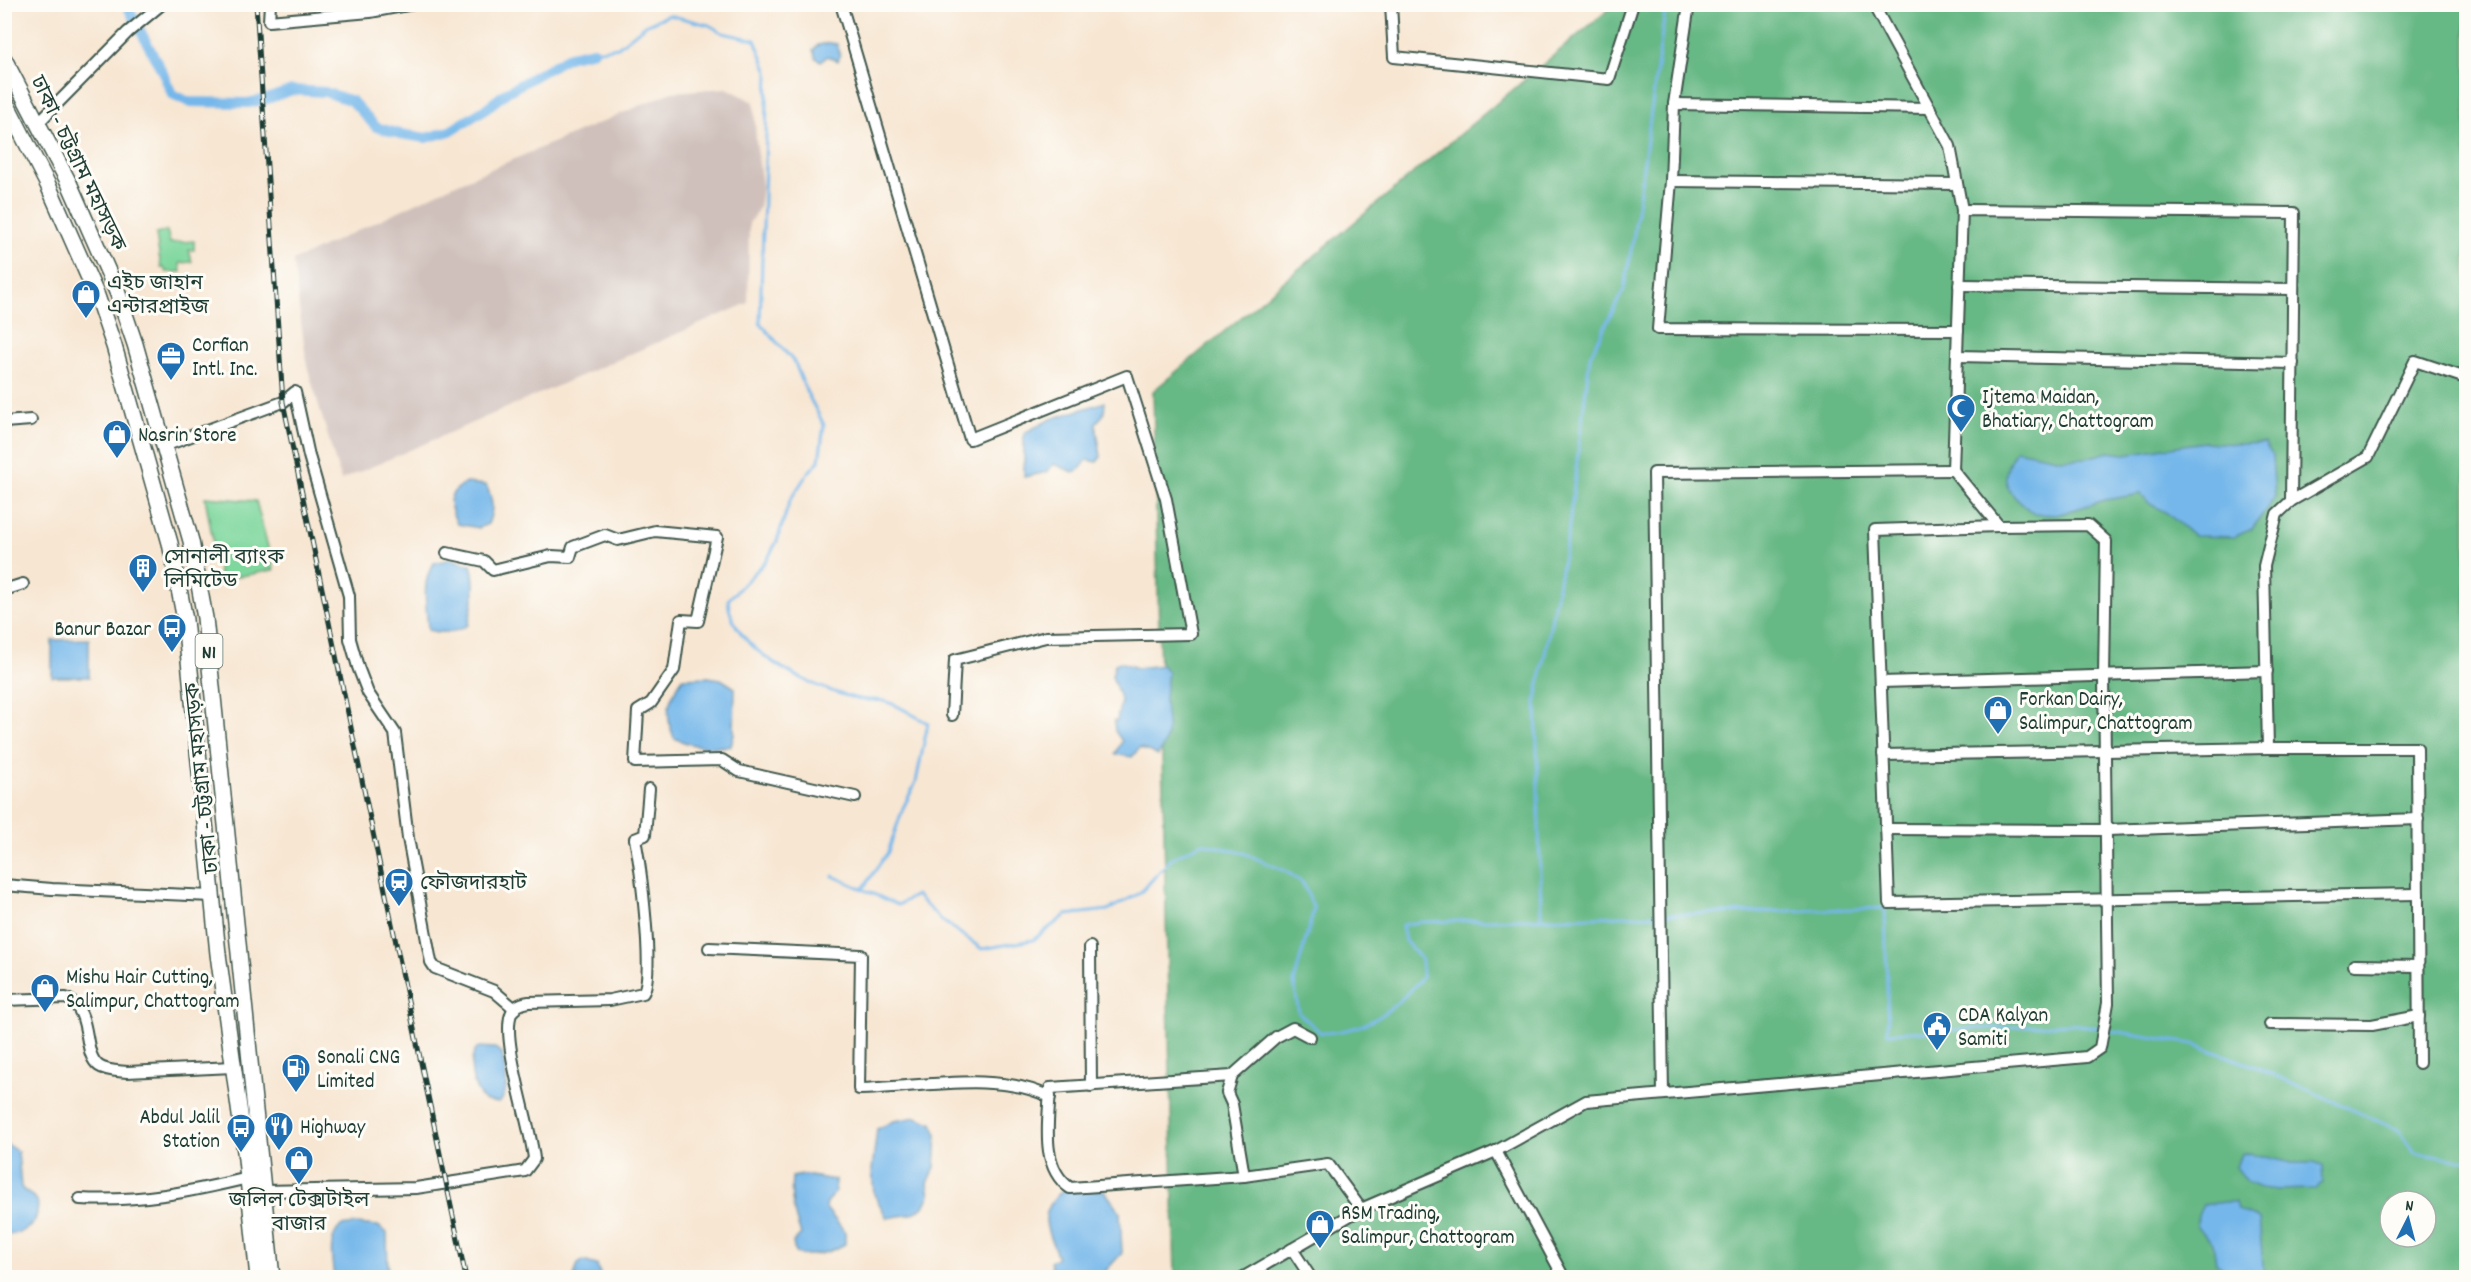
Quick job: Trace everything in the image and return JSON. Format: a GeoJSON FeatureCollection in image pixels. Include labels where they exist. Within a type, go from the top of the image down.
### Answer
{"type":"FeatureCollection","features":[{"type":"Feature","properties":{"kind":"highway","name":"ঢাকা - চট্টগ্রাম মহাসড়ক"},"geometry":{"type":"LineString","coordinates":[[4,59],[69,183],[118,294],[135,344],[191,542],[205,618],[272,1278]]}},
{"type":"Feature","properties":{"kind":"highway","name":"ঢাকা - চট্টগ্রাম মহাসড়ক"},"geometry":{"type":"LineString","coordinates":[[4,99],[11,127],[48,185],[97,296],[114,346],[170,543],[185,620],[212,896],[248,1178],[258,1278]]}},
{"type":"Feature","properties":{"kind":"highway"},"geometry":{"type":"LineString","coordinates":[[205,618],[202,669],[213,832],[210,873]]}},
{"type":"Feature","properties":{"kind":"street"},"geometry":{"type":"LineString","coordinates":[[39,122],[128,32],[162,4]]}},
{"type":"Feature","properties":{"kind":"street"},"geometry":{"type":"LineString","coordinates":[[270,4],[269,21],[370,12],[412,4]]}},
{"type":"Feature","properties":{"kind":"street"},"geometry":{"type":"LineString","coordinates":[[841,4],[970,439],[1127,376],[1167,499],[1191,634],[1046,637],[955,660],[952,715]]}},
{"type":"Feature","properties":{"kind":"street"},"geometry":{"type":"LineString","coordinates":[[1391,4],[1394,57],[1609,79],[1633,4]]}},
{"type":"Feature","properties":{"kind":"street"},"geometry":{"type":"LineString","coordinates":[[1689,4],[1674,104],[1671,181],[1658,329],[1958,330]]}},
{"type":"Feature","properties":{"kind":"street"},"geometry":{"type":"LineString","coordinates":[[1873,4],[1950,146],[1962,210],[1953,470],[1999,526]]}},
{"type":"Feature","properties":{"kind":"street"},"geometry":{"type":"LineString","coordinates":[[1674,104],[1930,108]]}},
{"type":"Feature","properties":{"kind":"street"},"geometry":{"type":"LineString","coordinates":[[1671,181],[1957,184]]}},
{"type":"Feature","properties":{"kind":"street"},"geometry":{"type":"LineString","coordinates":[[1962,210],[2294,213],[2291,501]]}},
{"type":"Feature","properties":{"kind":"street"},"geometry":{"type":"LineString","coordinates":[[1959,285],[2293,289]]}},
{"type":"Feature","properties":{"kind":"street"},"geometry":{"type":"LineString","coordinates":[[1957,356],[2293,363]]}},
{"type":"Feature","properties":{"kind":"street"},"geometry":{"type":"LineString","coordinates":[[2268,748],[2264,566],[2277,514],[2291,501],[2368,457],[2415,361],[2466,378]]}},
{"type":"Feature","properties":{"kind":"street"},"geometry":{"type":"LineString","coordinates":[[164,446],[283,402],[295,392],[309,456],[349,596],[350,639],[358,667],[368,693],[394,733],[408,838],[431,962],[435,968],[494,992],[515,1009]]}},
{"type":"Feature","properties":{"kind":"street"},"geometry":{"type":"LineString","coordinates":[[4,422],[31,420]]}},
{"type":"Feature","properties":{"kind":"street"},"geometry":{"type":"LineString","coordinates":[[1663,1094],[1654,473],[1953,470]]}},
{"type":"Feature","properties":{"kind":"street"},"geometry":{"type":"LineString","coordinates":[[1242,1278],[1361,1209],[1496,1151],[1586,1101],[2087,1057],[2100,1048],[2108,1003],[2108,898],[2104,677],[2106,540],[2088,525],[1875,530],[1889,903],[2108,898],[2418,894]]}},
{"type":"Feature","properties":{"kind":"street"},"geometry":{"type":"LineString","coordinates":[[447,553],[484,561],[493,570],[551,556],[570,557],[573,547],[605,535],[618,540],[655,531],[717,537],[699,621],[681,620],[674,670],[651,703],[638,711],[635,762],[722,760],[738,771],[855,797]]}},
{"type":"Feature","properties":{"kind":"street"},"geometry":{"type":"LineString","coordinates":[[4,590],[23,584]]}},
{"type":"Feature","properties":{"kind":"street"},"geometry":{"type":"LineString","coordinates":[[1881,682],[2266,671]]}},
{"type":"Feature","properties":{"kind":"street"},"geometry":{"type":"LineString","coordinates":[[1883,755],[2268,748],[2417,748],[2419,1063]]}},
{"type":"Feature","properties":{"kind":"street"},"geometry":{"type":"LineString","coordinates":[[263,1191],[416,1188],[525,1171],[534,1159],[530,1129],[512,1051],[509,1027],[512,1012],[520,1004],[544,1000],[593,1000],[630,997],[643,993],[647,986],[648,957],[641,874],[635,839],[645,835],[649,789]]}},
{"type":"Feature","properties":{"kind":"street"},"geometry":{"type":"LineString","coordinates":[[1886,829],[2107,830],[2418,819]]}},
{"type":"Feature","properties":{"kind":"street"},"geometry":{"type":"LineString","coordinates":[[4,885],[212,896]]}},
{"type":"Feature","properties":{"kind":"street"},"geometry":{"type":"LineString","coordinates":[[1090,946],[1091,1086]]}},
{"type":"Feature","properties":{"kind":"street"},"geometry":{"type":"LineString","coordinates":[[709,948],[861,955],[859,1089],[967,1082],[1031,1088],[1050,1097]]}},
{"type":"Feature","properties":{"kind":"street"},"geometry":{"type":"LineString","coordinates":[[2354,965],[2418,966]]}},
{"type":"Feature","properties":{"kind":"street"},"geometry":{"type":"LineString","coordinates":[[4,1000],[66,998],[75,1002],[81,1013],[93,1058],[99,1066],[111,1070],[127,1072],[233,1067]]}},
{"type":"Feature","properties":{"kind":"street"},"geometry":{"type":"LineString","coordinates":[[2270,1024],[2372,1025],[2419,1016]]}},
{"type":"Feature","properties":{"kind":"street"},"geometry":{"type":"LineString","coordinates":[[1244,1176],[1232,1104],[1227,1093],[1232,1076],[1276,1037],[1293,1028],[1310,1037]]}},
{"type":"Feature","properties":{"kind":"street"},"geometry":{"type":"LineString","coordinates":[[1232,1076],[1050,1088],[1047,1151],[1060,1181],[1070,1188],[1244,1176],[1328,1164],[1361,1209]]}},
{"type":"Feature","properties":{"kind":"street"},"geometry":{"type":"LineString","coordinates":[[1496,1151],[1564,1278]]}},
{"type":"Feature","properties":{"kind":"street"},"geometry":{"type":"LineString","coordinates":[[80,1199],[144,1198],[197,1191],[248,1178]]}},
{"type":"Feature","properties":{"kind":"street"},"geometry":{"type":"LineString","coordinates":[[1292,1249],[1311,1278]]}},
{"type":"Feature","properties":{"kind":"shaded area"},"geometry":{"type":"Polygon","coordinates":[[[727,88],[754,102],[762,186],[759,208],[749,223],[748,303],[341,480],[307,366],[293,261],[456,184],[672,92],[727,88]]]}},
{"type":"Feature","properties":{"kind":"green space"},"geometry":{"type":"Polygon","coordinates":[[[1614,5],[2466,5],[2466,1277],[1175,1277],[1153,391],[1614,5]]]}},
{"type":"Feature","properties":{"kind":"green space"},"geometry":{"type":"Polygon","coordinates":[[[167,231],[170,243],[194,241],[194,250],[189,250],[192,262],[180,263],[181,272],[166,272],[164,268],[161,268],[156,234],[167,231]]]}},
{"type":"Feature","properties":{"kind":"green space"},"geometry":{"type":"Polygon","coordinates":[[[205,497],[256,501],[274,570],[220,580],[205,497]]]}},
{"type":"Feature","properties":{"kind":"water"},"geometry":{"type":"Polygon","coordinates":[[[837,44],[840,56],[838,61],[828,56],[821,61],[816,58],[813,50],[818,45],[837,44]]]}},
{"type":"Feature","properties":{"kind":"water"},"geometry":{"type":"Polygon","coordinates":[[[1105,402],[1104,414],[1096,423],[1101,457],[1097,462],[1087,460],[1080,469],[1073,472],[1054,464],[1047,472],[1024,477],[1024,433],[1051,419],[1105,402]]]}},
{"type":"Feature","properties":{"kind":"water"},"geometry":{"type":"Polygon","coordinates":[[[2204,442],[2265,443],[2272,456],[2275,497],[2252,529],[2234,537],[2194,536],[2167,513],[2150,504],[2141,494],[2105,500],[2057,515],[2034,514],[2011,493],[2007,486],[2007,470],[2016,450],[2062,459],[2087,458],[2108,452],[2125,454],[2204,442]]]}},
{"type":"Feature","properties":{"kind":"water"},"geometry":{"type":"Polygon","coordinates":[[[466,483],[486,485],[490,495],[492,509],[490,519],[488,524],[479,528],[457,524],[450,505],[454,491],[466,483]]]}},
{"type":"Feature","properties":{"kind":"water"},"geometry":{"type":"Polygon","coordinates":[[[451,559],[471,565],[473,572],[473,602],[468,625],[449,632],[428,630],[425,595],[427,579],[434,563],[451,559]]]}},
{"type":"Feature","properties":{"kind":"water"},"geometry":{"type":"Polygon","coordinates":[[[89,639],[89,677],[52,677],[52,640],[89,639]]]}},
{"type":"Feature","properties":{"kind":"water"},"geometry":{"type":"Polygon","coordinates":[[[1120,662],[1137,668],[1162,665],[1168,672],[1165,701],[1167,735],[1158,755],[1140,748],[1132,757],[1115,754],[1122,741],[1115,731],[1114,721],[1117,721],[1121,701],[1112,676],[1115,664],[1120,662]]]}},
{"type":"Feature","properties":{"kind":"water"},"geometry":{"type":"Polygon","coordinates":[[[683,678],[721,679],[735,688],[734,735],[731,746],[695,745],[674,738],[671,729],[668,714],[670,700],[683,678]]]}},
{"type":"Feature","properties":{"kind":"water"},"geometry":{"type":"Polygon","coordinates":[[[479,1047],[495,1048],[502,1053],[506,1086],[499,1103],[485,1101],[474,1084],[472,1063],[475,1050],[479,1047]]]}},
{"type":"Feature","properties":{"kind":"water"},"geometry":{"type":"Polygon","coordinates":[[[916,1117],[932,1123],[937,1135],[935,1168],[928,1183],[930,1195],[924,1207],[912,1214],[887,1218],[874,1194],[872,1170],[877,1129],[894,1121],[916,1117]]]}},
{"type":"Feature","properties":{"kind":"water"},"geometry":{"type":"Polygon","coordinates":[[[5,1143],[18,1152],[21,1187],[36,1199],[38,1206],[35,1219],[29,1227],[5,1236],[5,1143]]]}},
{"type":"Feature","properties":{"kind":"water"},"geometry":{"type":"Polygon","coordinates":[[[2249,1153],[2292,1163],[2313,1163],[2322,1166],[2323,1182],[2315,1189],[2277,1190],[2261,1188],[2248,1183],[2236,1167],[2241,1155],[2249,1153]]]}},
{"type":"Feature","properties":{"kind":"water"},"geometry":{"type":"Polygon","coordinates":[[[803,1175],[835,1180],[835,1192],[825,1207],[845,1232],[845,1244],[821,1254],[795,1253],[793,1242],[801,1234],[793,1206],[792,1177],[803,1175]]]}},
{"type":"Feature","properties":{"kind":"water"},"geometry":{"type":"Polygon","coordinates":[[[1064,1189],[1104,1190],[1120,1212],[1122,1253],[1100,1277],[1054,1277],[1050,1262],[1058,1257],[1046,1221],[1050,1206],[1064,1189]]]}},
{"type":"Feature","properties":{"kind":"water"},"geometry":{"type":"Polygon","coordinates":[[[2236,1202],[2238,1210],[2259,1219],[2264,1277],[2229,1277],[2216,1263],[2213,1242],[2196,1226],[2203,1205],[2236,1202]]]}},
{"type":"Feature","properties":{"kind":"water"},"geometry":{"type":"Polygon","coordinates":[[[356,1224],[378,1226],[387,1233],[388,1277],[334,1277],[331,1250],[334,1237],[341,1226],[356,1224]]]}},
{"type":"Feature","properties":{"kind":"water"},"geometry":{"type":"Polygon","coordinates":[[[583,1261],[597,1265],[601,1277],[574,1277],[578,1264],[583,1261]]]}},
{"type":"Feature","properties":{"kind":"waterway"},"geometry":{"type":"LineString","coordinates":[[126,4],[172,94],[189,102],[248,103],[292,90],[325,92],[352,101],[376,127],[426,138],[450,131],[484,110],[507,92],[570,56],[594,51]]}},
{"type":"Feature","properties":{"kind":"waterway"},"geometry":{"type":"LineString","coordinates":[[1541,918],[1536,700],[1568,534],[1590,356],[1624,289],[1666,4]]}},
{"type":"Feature","properties":{"kind":"waterway"},"geometry":{"type":"LineString","coordinates":[[594,51],[618,47],[647,24],[669,15],[709,25],[723,33],[755,40],[768,72],[760,323],[795,363],[806,391],[824,425],[819,461],[790,500],[777,541],[767,560],[728,600],[733,619],[744,636],[759,652],[778,666],[821,687],[860,699],[892,704],[928,723],[916,782],[903,808],[888,852],[862,890]]}},
{"type":"Feature","properties":{"kind":"waterway"},"geometry":{"type":"LineString","coordinates":[[833,876],[898,905],[916,895],[940,919],[982,949],[1033,940],[1066,915],[1108,910],[1140,893],[1172,858],[1202,843],[1244,853],[1287,872],[1303,883],[1314,909],[1294,982],[1299,1013],[1321,1033],[1352,1029],[1378,1017],[1389,1010],[1422,978],[1422,960],[1405,941],[1402,925],[1420,922],[1885,908],[1888,1033],[2072,1024],[2100,1028]]}},
{"type":"Feature","properties":{"kind":"waterway"},"geometry":{"type":"LineString","coordinates":[[2107,1030],[2193,1044],[2254,1066],[2400,1131],[2414,1153],[2466,1160]]}},
{"type":"Feature","properties":{"kind":"railway"},"geometry":{"type":"LineString","coordinates":[[256,4],[283,402],[466,1278]]}},
{"type":"Feature","properties":{"kind":"place","name":"এইচ জাহান এন্টারপ্রাইজ"},"geometry":{"type":"Point","coordinates":[86,320]}},
{"type":"Feature","properties":{"kind":"place","name":"Corfian Intl. Inc."},"geometry":{"type":"Point","coordinates":[171,382]}},
{"type":"Feature","properties":{"kind":"place","name":"Ijtema Maidan, Bhatiary, Chattogram"},"geometry":{"type":"Point","coordinates":[1961,434]}},
{"type":"Feature","properties":{"kind":"place","name":"Nasrin Store"},"geometry":{"type":"Point","coordinates":[117,460]}},
{"type":"Feature","properties":{"kind":"place","name":"সোনালী ব্যাংক লিমিটেড"},"geometry":{"type":"Point","coordinates":[143,594]}},
{"type":"Feature","properties":{"kind":"place","name":"Banur Bazar"},"geometry":{"type":"Point","coordinates":[172,654]}},
{"type":"Feature","properties":{"kind":"place","name":"Forkan Dairy, Salimpur, Chattogram"},"geometry":{"type":"Point","coordinates":[1998,736]}},
{"type":"Feature","properties":{"kind":"place","name":"ফৌজদারহাট"},"geometry":{"type":"Point","coordinates":[399,908]}},
{"type":"Feature","properties":{"kind":"place","name":"Mishu Hair Cutting, Salimpur, Chattogram"},"geometry":{"type":"Point","coordinates":[45,1014]}},
{"type":"Feature","properties":{"kind":"place","name":"CDA Kalyan Samiti"},"geometry":{"type":"Point","coordinates":[1937,1052]}},
{"type":"Feature","properties":{"kind":"place","name":"Sonali CNG Limited"},"geometry":{"type":"Point","coordinates":[296,1094]}},
{"type":"Feature","properties":{"kind":"place","name":"Highway"},"geometry":{"type":"Point","coordinates":[279,1152]}},
{"type":"Feature","properties":{"kind":"place","name":"Abdul Jalil Station"},"geometry":{"type":"Point","coordinates":[241,1154]}},
{"type":"Feature","properties":{"kind":"place","name":"জলিল টেক্সটাইল বাজার"},"geometry":{"type":"Point","coordinates":[299,1186]}},
{"type":"Feature","properties":{"kind":"place","name":"RSM Trading, Salimpur, Chattogram"},"geometry":{"type":"Point","coordinates":[1320,1250]}}]}
